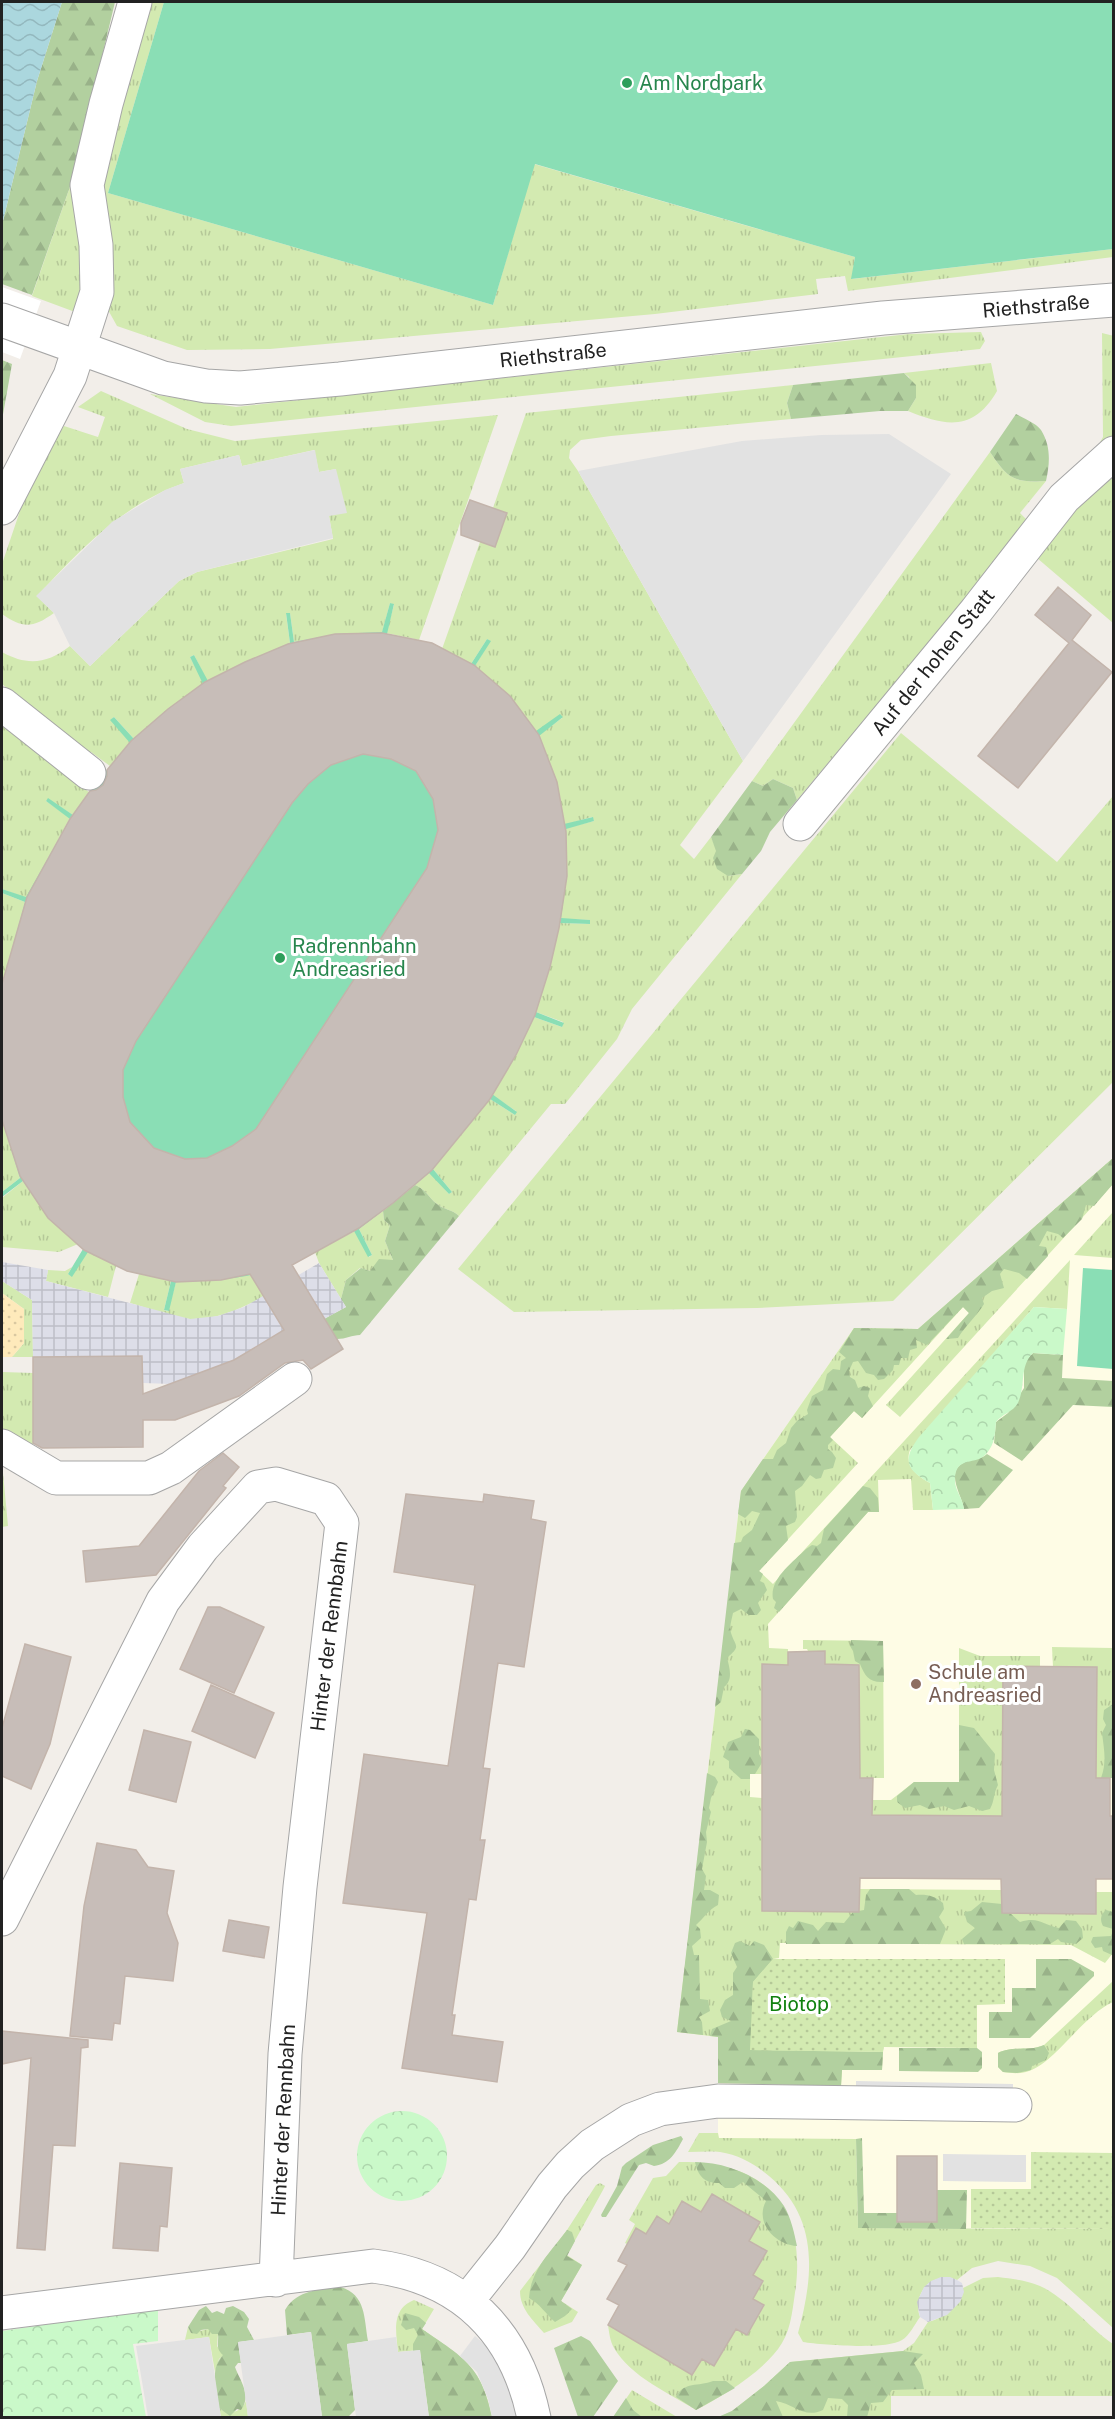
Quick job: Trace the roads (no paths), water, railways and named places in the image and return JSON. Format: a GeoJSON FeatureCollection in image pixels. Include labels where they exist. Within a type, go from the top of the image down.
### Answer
{"type":"FeatureCollection","features":[{"type":"Feature","properties":{"kind":"street"},"geometry":{"type":"LineString","coordinates":[[2,508],[70,376],[97,292],[96,245],[87,185],[106,104],[135,2]]}},
{"type":"Feature","properties":{"kind":"street","name":"Riethstraße"},"geometry":{"type":"LineString","coordinates":[[16,325],[163,378],[206,386],[240,388],[340,379],[883,318],[1113,300]]}},
{"type":"Feature","properties":{"kind":"street","name":"Auf der hohen Statt"},"geometry":{"type":"LineString","coordinates":[[801,824],[976,611],[1064,498],[1113,453]]}},
{"type":"Feature","properties":{"kind":"street"},"geometry":{"type":"LineString","coordinates":[[2,704],[89,773]]}},
{"type":"Feature","properties":{"kind":"street"},"geometry":{"type":"LineString","coordinates":[[2,1446],[56,1478],[149,1478],[171,1468],[295,1378]]}},
{"type":"Feature","properties":{"kind":"street","name":"Hinter der Rennbahn"},"geometry":{"type":"LineString","coordinates":[[2,1919],[163,1601],[202,1547],[258,1486],[276,1484],[326,1499],[342,1523],[300,1887],[285,2054],[276,2280]]}},
{"type":"Feature","properties":{"kind":"street"},"geometry":{"type":"LineString","coordinates":[[467,2301],[570,2165],[592,2145],[631,2120],[660,2109],[718,2101],[1015,2105]]}},
{"type":"Feature","properties":{"kind":"street"},"geometry":{"type":"LineString","coordinates":[[2,2313],[373,2266],[401,2270],[431,2281],[467,2301],[485,2316],[499,2332],[518,2365],[534,2418]]}},
{"type":"Feature","properties":{"kind":"water"},"geometry":{"type":"Polygon","coordinates":[[[2,2],[62,2],[37,81],[2,225],[2,2]]]}},
{"type":"Feature","properties":{"kind":"place","name":"Am Nordpark"},"geometry":{"type":"Point","coordinates":[627,83]}},
{"type":"Feature","properties":{"kind":"place","name":"Radrennbahn Andreasried"},"geometry":{"type":"Point","coordinates":[280,958]}},
{"type":"Feature","properties":{"kind":"place","name":"Schule am Andreasried"},"geometry":{"type":"Point","coordinates":[916,1684]}},
{"type":"Feature","properties":{"kind":"park label","name":"Biotop"},"geometry":{"type":"Point","coordinates":[799,2004]}}]}
